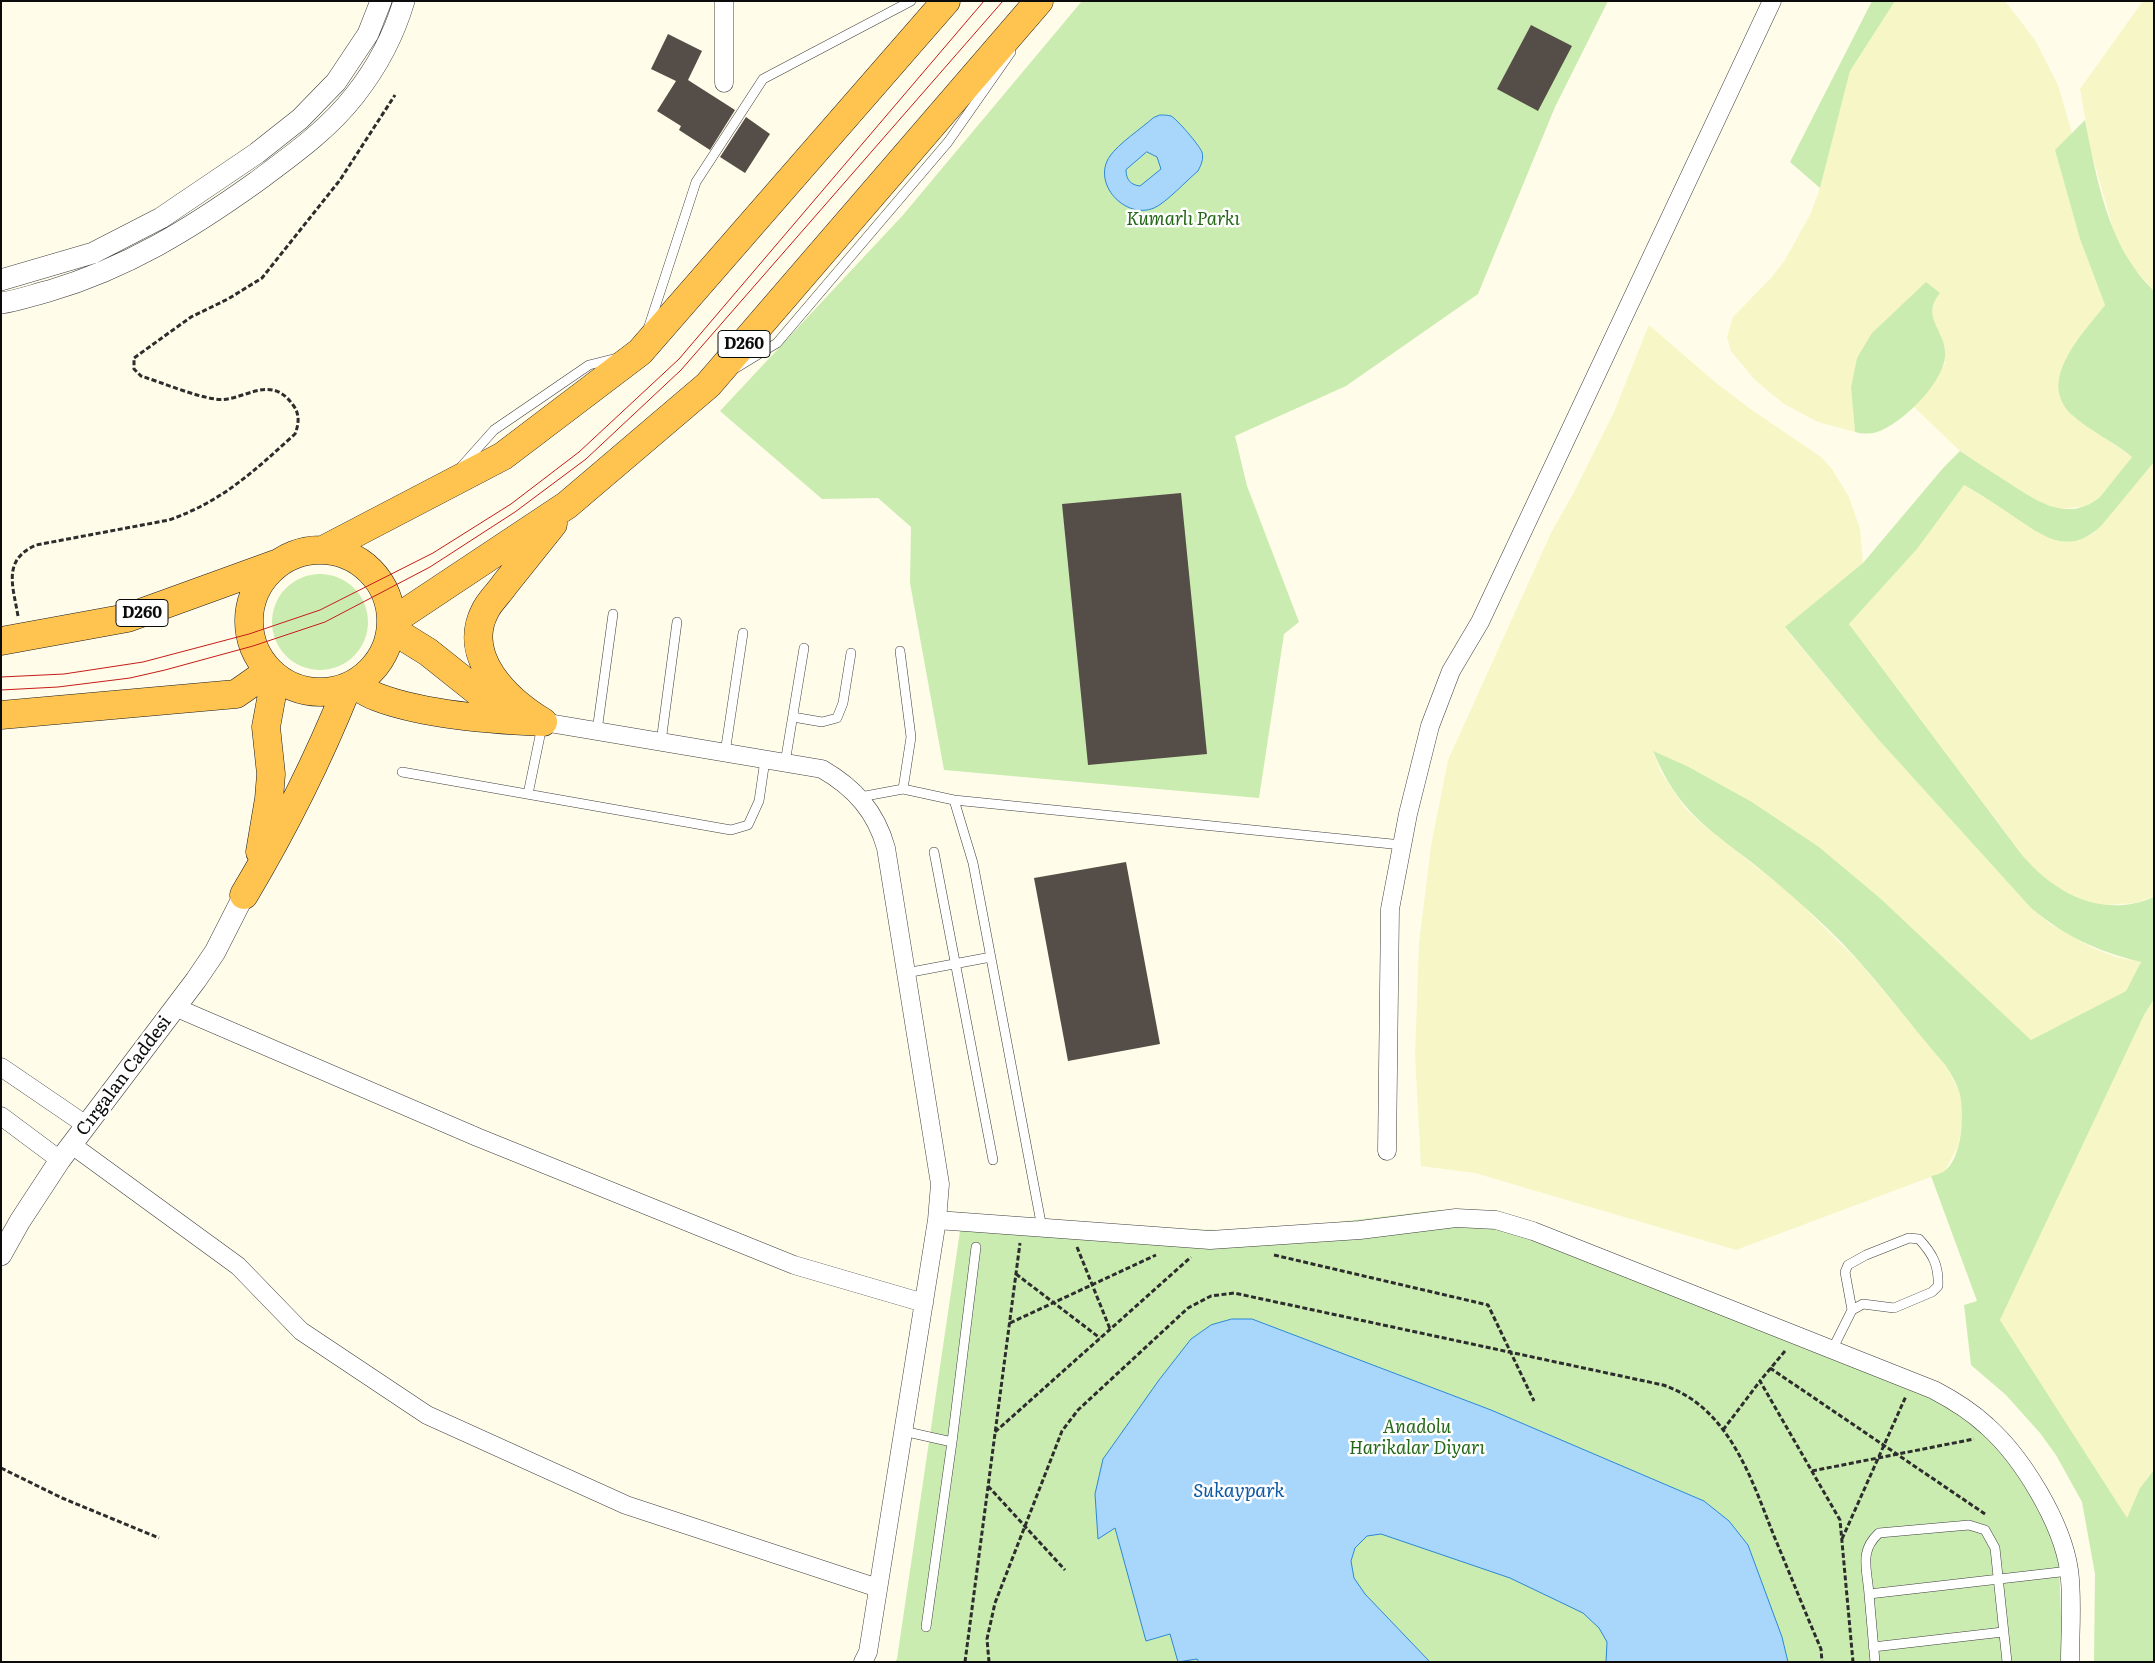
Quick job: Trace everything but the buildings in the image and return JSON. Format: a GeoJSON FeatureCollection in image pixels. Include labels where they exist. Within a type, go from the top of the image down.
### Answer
{"type":"FeatureCollection","features":[{"type":"Feature","properties":{"kind":"highway"},"geometry":{"type":"LineString","coordinates":[[323,550],[503,456],[640,352],[946,1]]}},
{"type":"Feature","properties":{"kind":"highway","name":"D260"},"geometry":{"type":"LineString","coordinates":[[391,626],[567,506],[708,385],[1039,1]]}},
{"type":"Feature","properties":{"kind":"highway"},"geometry":{"type":"LineString","coordinates":[[543,722],[512,700],[491,675],[480,651],[479,628],[485,610],[567,506]]}},
{"type":"Feature","properties":{"kind":"highway"},"geometry":{"type":"LineString","coordinates":[[323,550],[349,556],[370,571],[384,590],[391,626],[388,643],[382,657],[373,669],[350,686],[316,693],[294,688],[272,674],[261,662],[249,634],[249,612],[258,584],[278,563],[308,551],[323,550]]}},
{"type":"Feature","properties":{"kind":"highway","name":"D260"},"geometry":{"type":"LineString","coordinates":[[12,640],[127,618],[278,563]]}},
{"type":"Feature","properties":{"kind":"highway"},"geometry":{"type":"LineString","coordinates":[[391,626],[428,652],[482,695],[508,709],[543,722]]}},
{"type":"Feature","properties":{"kind":"highway"},"geometry":{"type":"LineString","coordinates":[[1,715],[236,694],[272,674]]}},
{"type":"Feature","properties":{"kind":"highway"},"geometry":{"type":"LineString","coordinates":[[244,895],[256,864],[266,824],[270,774],[266,727],[272,674]]}},
{"type":"Feature","properties":{"kind":"highway"},"geometry":{"type":"LineString","coordinates":[[350,686],[376,697],[434,711],[480,718],[543,722]]}},
{"type":"Feature","properties":{"kind":"highway"},"geometry":{"type":"LineString","coordinates":[[244,895],[296,802],[350,686]]}},
{"type":"Feature","properties":{"kind":"street"},"geometry":{"type":"LineString","coordinates":[[1,280],[93,253],[161,218],[257,153],[300,119],[336,82],[368,34],[381,1]]}},
{"type":"Feature","properties":{"kind":"street"},"geometry":{"type":"LineString","coordinates":[[1,303],[68,285],[113,268],[154,249],[193,226],[289,158],[327,126],[355,95],[388,42],[404,1]]}},
{"type":"Feature","properties":{"kind":"street"},"geometry":{"type":"LineString","coordinates":[[724,1],[724,83]]}},
{"type":"Feature","properties":{"kind":"street"},"geometry":{"type":"LineString","coordinates":[[1387,1151],[1390,909],[1402,845],[1428,734],[1439,698],[1460,654],[1484,613],[1772,1]]}},
{"type":"Feature","properties":{"kind":"street"},"geometry":{"type":"LineString","coordinates":[[543,722],[822,769],[836,777],[860,797],[876,821],[886,848],[940,1184],[937,1220],[868,1652],[863,1662]]}},
{"type":"Feature","properties":{"kind":"street","name":"Cırgalan Caddesi"},"geometry":{"type":"LineString","coordinates":[[1,1255],[20,1221],[66,1152],[177,1008],[215,952],[244,895]]}},
{"type":"Feature","properties":{"kind":"street"},"geometry":{"type":"LineString","coordinates":[[177,1008],[477,1137],[794,1265],[924,1303]]}},
{"type":"Feature","properties":{"kind":"street"},"geometry":{"type":"LineString","coordinates":[[1,1067],[86,1126]]}},
{"type":"Feature","properties":{"kind":"street"},"geometry":{"type":"LineString","coordinates":[[1,1116],[66,1152],[238,1266],[301,1331],[427,1415],[626,1505],[878,1588]]}},
{"type":"Feature","properties":{"kind":"street"},"geometry":{"type":"LineString","coordinates":[[937,1220],[1210,1240],[1351,1230],[1456,1218],[1496,1220],[1533,1231],[1912,1382],[1953,1400],[1971,1412],[1996,1434],[2017,1461],[2052,1517],[2060,1535],[2069,1571],[2070,1662]]}},
{"type":"Feature","properties":{"kind":"lane"},"geometry":{"type":"LineString","coordinates":[[640,352],[696,182],[763,79],[911,1]]}},
{"type":"Feature","properties":{"kind":"lane"},"geometry":{"type":"LineString","coordinates":[[708,385],[777,343],[948,142],[1016,43],[1039,1]]}},
{"type":"Feature","properties":{"kind":"lane"},"geometry":{"type":"LineString","coordinates":[[597,731],[613,614]]}},
{"type":"Feature","properties":{"kind":"lane"},"geometry":{"type":"LineString","coordinates":[[661,742],[677,622]]}},
{"type":"Feature","properties":{"kind":"lane"},"geometry":{"type":"LineString","coordinates":[[725,753],[743,633]]}},
{"type":"Feature","properties":{"kind":"lane"},"geometry":{"type":"LineString","coordinates":[[784,763],[804,648]]}},
{"type":"Feature","properties":{"kind":"lane"},"geometry":{"type":"LineString","coordinates":[[900,650],[911,737],[903,789]]}},
{"type":"Feature","properties":{"kind":"lane"},"geometry":{"type":"LineString","coordinates":[[793,717],[822,722],[837,718],[843,703],[850,653]]}},
{"type":"Feature","properties":{"kind":"lane"},"geometry":{"type":"LineString","coordinates":[[528,794],[543,722]]}},
{"type":"Feature","properties":{"kind":"lane"},"geometry":{"type":"LineString","coordinates":[[402,772],[731,830],[748,825],[759,801],[766,760]]}},
{"type":"Feature","properties":{"kind":"lane"},"geometry":{"type":"LineString","coordinates":[[860,797],[903,789],[954,800],[1402,845]]}},
{"type":"Feature","properties":{"kind":"lane"},"geometry":{"type":"LineString","coordinates":[[954,800],[973,863],[1042,1228]]}},
{"type":"Feature","properties":{"kind":"lane"},"geometry":{"type":"LineString","coordinates":[[934,852],[993,1160]]}},
{"type":"Feature","properties":{"kind":"lane"},"geometry":{"type":"LineString","coordinates":[[906,973],[991,957]]}},
{"type":"Feature","properties":{"kind":"lane"},"geometry":{"type":"LineString","coordinates":[[1832,1350],[1852,1310],[1863,1304],[1894,1308],[1932,1292],[1938,1286],[1938,1276],[1932,1253],[1919,1239],[1909,1238],[1866,1255],[1848,1265],[1844,1272],[1852,1310]]}},
{"type":"Feature","properties":{"kind":"lane"},"geometry":{"type":"LineString","coordinates":[[926,1627],[952,1442],[976,1247]]}},
{"type":"Feature","properties":{"kind":"lane"},"geometry":{"type":"LineString","coordinates":[[903,1431],[952,1442]]}},
{"type":"Feature","properties":{"kind":"lane"},"geometry":{"type":"LineString","coordinates":[[1875,1662],[1865,1552],[1869,1542],[1879,1533],[1969,1525],[1985,1530],[1995,1548],[2007,1662]]}},
{"type":"Feature","properties":{"kind":"lane"},"geometry":{"type":"LineString","coordinates":[[1869,1594],[1997,1581],[2069,1571]]}},
{"type":"Feature","properties":{"kind":"lane"},"geometry":{"type":"LineString","coordinates":[[1873,1647],[2003,1632]]}},
{"type":"Feature","properties":{"kind":"path"},"geometry":{"type":"LineString","coordinates":[[12,640],[11,574],[14,565],[24,552],[36,545],[169,520],[190,512],[229,491],[295,434],[299,420],[295,406],[290,400],[276,392],[258,389],[229,399],[216,400],[141,376],[134,369],[134,358],[191,318],[228,299],[262,278],[340,180],[395,95]]}},
{"type":"Feature","properties":{"kind":"path"},"geometry":{"type":"LineString","coordinates":[[965,1662],[1022,1226]]}},
{"type":"Feature","properties":{"kind":"path"},"geometry":{"type":"LineString","coordinates":[[1070,1230],[1110,1330]]}},
{"type":"Feature","properties":{"kind":"path"},"geometry":{"type":"LineString","coordinates":[[1009,1323],[1191,1239]]}},
{"type":"Feature","properties":{"kind":"path"},"geometry":{"type":"LineString","coordinates":[[995,1432],[1210,1240]]}},
{"type":"Feature","properties":{"kind":"path"},"geometry":{"type":"LineString","coordinates":[[1267,1254],[1488,1305],[1534,1401]]}},
{"type":"Feature","properties":{"kind":"path"},"geometry":{"type":"LineString","coordinates":[[1016,1273],[1100,1338]]}},
{"type":"Feature","properties":{"kind":"path"},"geometry":{"type":"LineString","coordinates":[[989,1662],[987,1639],[995,1603],[1062,1431],[1071,1418],[1188,1308],[1211,1296],[1246,1294],[1674,1389],[1698,1403],[1723,1430],[1746,1465],[1821,1649],[1822,1662]]}},
{"type":"Feature","properties":{"kind":"path"},"geometry":{"type":"LineString","coordinates":[[1723,1430],[1796,1336]]}},
{"type":"Feature","properties":{"kind":"path"},"geometry":{"type":"LineString","coordinates":[[1770,1368],[1992,1519]]}},
{"type":"Feature","properties":{"kind":"path"},"geometry":{"type":"LineString","coordinates":[[1760,1381],[1840,1520],[1853,1662]]}},
{"type":"Feature","properties":{"kind":"path"},"geometry":{"type":"LineString","coordinates":[[1842,1540],[1912,1382]]}},
{"type":"Feature","properties":{"kind":"path"},"geometry":{"type":"LineString","coordinates":[[1812,1471],[1996,1434]]}},
{"type":"Feature","properties":{"kind":"path"},"geometry":{"type":"LineString","coordinates":[[1,1468],[70,1501],[159,1538]]}},
{"type":"Feature","properties":{"kind":"path"},"geometry":{"type":"LineString","coordinates":[[988,1486],[1066,1570]]}},
{"type":"Feature","properties":{"kind":"green space","name":"Kumarlı Parkı"},"geometry":{"type":"Polygon","coordinates":[[[1082,1],[1608,1],[1555,107],[1478,294],[1346,386],[1235,436],[1247,486],[1299,622],[1284,634],[1259,798],[944,770],[910,583],[911,527],[878,498],[822,499],[720,411],[903,215],[1082,1]]]}},
{"type":"Feature","properties":{"kind":"green space"},"geometry":{"type":"Polygon","coordinates":[[[1872,1],[1895,1],[1850,71],[1820,188],[1790,162],[1872,1]]]}},
{"type":"Feature","properties":{"kind":"green space"},"geometry":{"type":"Polygon","coordinates":[[[1895,1],[2005,1],[2035,40],[2058,85],[2072,133],[2055,150],[2080,239],[2105,305],[2067,356],[2061,369],[2059,390],[2062,401],[2073,416],[2132,457],[2100,497],[2086,506],[2061,509],[2036,501],[1960,451],[1914,407],[1937,379],[1945,363],[1945,347],[1940,333],[1935,327],[1932,312],[1936,298],[1940,293],[1893,315],[1882,323],[1851,388],[1855,432],[1818,422],[1784,404],[1755,380],[1731,351],[1727,337],[1733,317],[1771,278],[1785,260],[1811,213],[1820,188],[1850,71],[1895,1]]]}},
{"type":"Feature","properties":{"kind":"green space"},"geometry":{"type":"Polygon","coordinates":[[[2143,1],[2154,2],[2154,291],[2131,265],[2114,232],[2091,151],[2080,89],[2143,1]]]}},
{"type":"Feature","properties":{"kind":"green space"},"geometry":{"type":"Polygon","coordinates":[[[2085,120],[2100,189],[2115,233],[2138,273],[2154,291],[2154,462],[2101,526],[2089,535],[2067,542],[2045,536],[1964,485],[1917,549],[1849,624],[2019,851],[2046,879],[2062,890],[2079,898],[2097,903],[2115,905],[2135,903],[2154,897],[2154,999],[2144,1015],[2000,1320],[2127,1518],[2140,1488],[2154,1470],[2154,1662],[2094,1662],[2095,1574],[2082,1502],[2056,1455],[2040,1433],[2006,1395],[1971,1365],[1964,1305],[1977,1301],[1931,1176],[1943,1172],[1950,1166],[1955,1157],[1961,1134],[1961,1100],[1953,1078],[1946,1066],[1843,944],[1783,888],[1722,840],[1683,803],[1663,772],[1653,751],[1687,766],[1752,802],[1819,847],[1881,899],[2031,1040],[2126,991],[2141,962],[2110,953],[2083,942],[2057,927],[2031,908],[1878,739],[1785,627],[1863,563],[1944,467],[1960,451],[2040,502],[2063,509],[2075,509],[2088,505],[2100,497],[2132,457],[2072,415],[2062,401],[2059,387],[2061,372],[2067,357],[2105,305],[2080,239],[2055,150],[2085,120]]]}},
{"type":"Feature","properties":{"kind":"green space"},"geometry":{"type":"Polygon","coordinates":[[[1926,282],[1940,293],[1934,302],[1932,310],[1933,318],[1945,348],[1943,367],[1937,379],[1920,401],[1898,421],[1877,432],[1855,432],[1851,388],[1857,358],[1872,333],[1926,282]]]}},
{"type":"Feature","properties":{"kind":"green space"},"geometry":{"type":"Polygon","coordinates":[[[1649,325],[1715,382],[1749,408],[1821,457],[1832,469],[1849,497],[1860,529],[1863,563],[1785,628],[1878,739],[2031,908],[2050,924],[2093,948],[2116,957],[2141,962],[2126,991],[2031,1040],[1881,899],[1819,847],[1752,802],[1687,766],[1653,752],[1661,772],[1685,808],[1701,823],[1793,896],[1861,964],[1946,1066],[1959,1091],[1962,1105],[1963,1119],[1958,1147],[1944,1172],[1736,1250],[1475,1173],[1421,1166],[1415,1055],[1419,944],[1431,846],[1448,760],[1551,533],[1573,494],[1614,412],[1649,325]]]}},
{"type":"Feature","properties":{"kind":"green space"},"geometry":{"type":"Polygon","coordinates":[[[2154,462],[2154,897],[2136,903],[2105,905],[2089,902],[2057,888],[2030,865],[1849,624],[1917,549],[1964,485],[2057,541],[2067,542],[2085,538],[2094,533],[2154,462]]]}},
{"type":"Feature","properties":{"kind":"green space"},"geometry":{"type":"Polygon","coordinates":[[[320,574],[338,577],[354,588],[365,604],[368,622],[365,640],[354,656],[338,667],[320,670],[302,667],[286,656],[275,640],[272,622],[275,604],[286,588],[302,577],[320,574]]]}},
{"type":"Feature","properties":{"kind":"green space"},"geometry":{"type":"Polygon","coordinates":[[[2154,999],[2154,1470],[2140,1488],[2127,1519],[2000,1320],[2144,1015],[2154,999]]]}},
{"type":"Feature","properties":{"kind":"green space","name":"Anadolu Harikalar Diyarı"},"geometry":{"type":"Polygon","coordinates":[[[1439,1210],[1695,1292],[1958,1399],[2045,1501],[2058,1542],[2063,1662],[895,1662],[897,1659],[961,1224],[1263,1231],[1439,1210]]]}},
{"type":"Feature","properties":{"kind":"water"},"geometry":{"type":"Polygon","coordinates":[[[1161,115],[1174,118],[1202,152],[1202,162],[1198,171],[1159,205],[1143,210],[1132,209],[1114,197],[1105,177],[1105,166],[1110,156],[1124,141],[1153,118],[1161,115]],[[1147,152],[1126,170],[1130,181],[1140,186],[1161,169],[1157,157],[1147,152]]]}},
{"type":"Feature","properties":{"kind":"water","name":"Sukaypark"},"geometry":{"type":"Polygon","coordinates":[[[1232,1319],[1252,1319],[1491,1410],[1704,1501],[1729,1521],[1748,1545],[1782,1637],[1788,1662],[1606,1662],[1607,1642],[1599,1628],[1583,1613],[1510,1578],[1381,1534],[1367,1536],[1355,1548],[1351,1561],[1354,1578],[1365,1594],[1430,1662],[1199,1662],[1197,1659],[1178,1662],[1170,1634],[1146,1641],[1115,1528],[1098,1539],[1095,1494],[1103,1459],[1159,1380],[1191,1339],[1211,1325],[1232,1319]]]}},
{"type":"Feature","properties":{"kind":"tram line"},"geometry":{"type":"LineString","coordinates":[[1,677],[64,674],[143,662],[249,634],[320,610],[433,553],[511,504],[579,452],[679,359],[984,1]]}},
{"type":"Feature","properties":{"kind":"tram line"},"geometry":{"type":"LineString","coordinates":[[1,690],[58,687],[130,678],[253,646],[325,622],[430,567],[515,512],[586,459],[681,370],[1003,1]]}}]}
